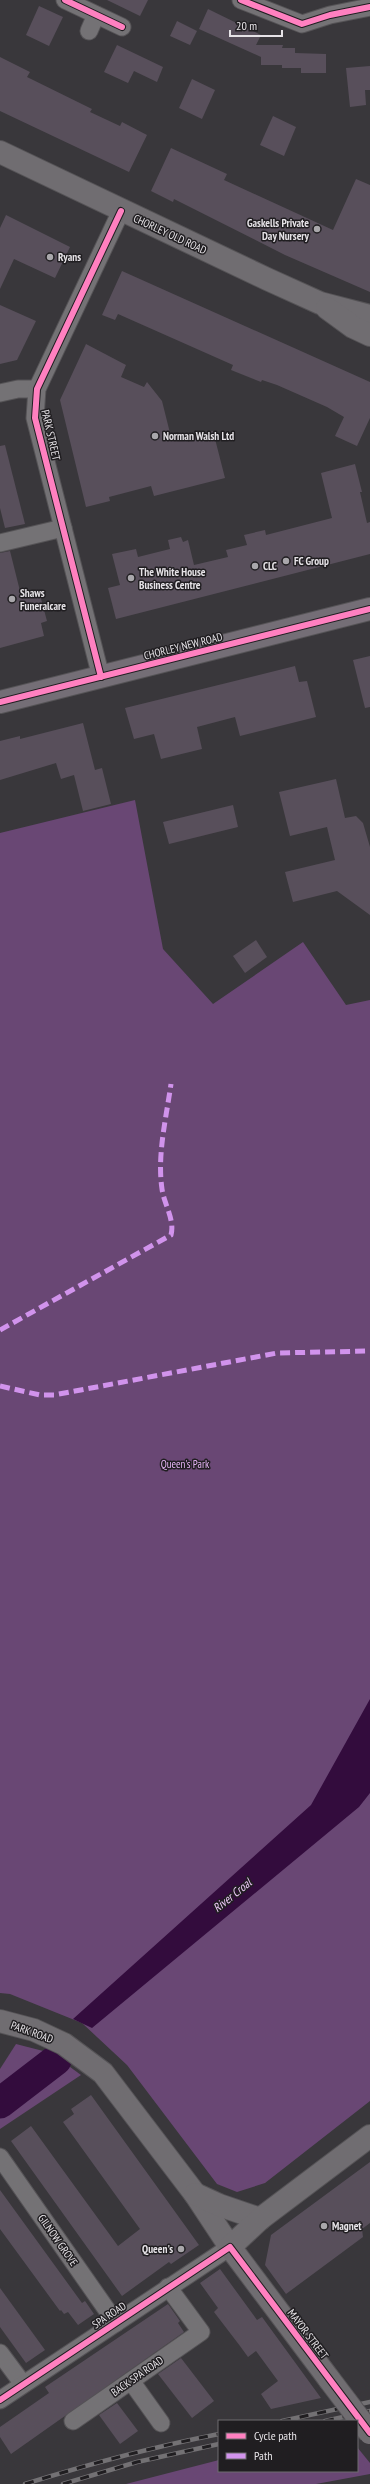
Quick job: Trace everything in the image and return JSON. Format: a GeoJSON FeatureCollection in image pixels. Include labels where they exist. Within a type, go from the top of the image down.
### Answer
{"type":"FeatureCollection","features":[{"type":"Feature","properties":{"kind":"main road","name":"CHORLEY OLD ROAD"},"geometry":{"type":"LineString","coordinates":[[0,152],[366,326]]}},
{"type":"Feature","properties":{"kind":"main road","name":"CHORLEY NEW ROAD"},"geometry":{"type":"LineString","coordinates":[[0,702],[370,609]]}},
{"type":"Feature","properties":{"kind":"main road","name":"PARK ROAD"},"geometry":{"type":"LineString","coordinates":[[0,2021],[34,2030],[64,2044]]}},
{"type":"Feature","properties":{"kind":"main road","name":"MAYOR STREET"},"geometry":{"type":"LineString","coordinates":[[64,2044],[103,2073],[195,2194],[230,2247],[370,2433]]}},
{"type":"Feature","properties":{"kind":"main road","name":"SPA ROAD"},"geometry":{"type":"LineString","coordinates":[[230,2247],[260,2219],[370,2136]]}},
{"type":"Feature","properties":{"kind":"main road"},"geometry":{"type":"LineString","coordinates":[[195,2194],[219,2205],[260,2219]]}},
{"type":"Feature","properties":{"kind":"street"},"geometry":{"type":"LineString","coordinates":[[65,0],[122,27]]}},
{"type":"Feature","properties":{"kind":"street"},"geometry":{"type":"LineString","coordinates":[[241,0],[264,4],[297,23],[307,24],[366,4]]}},
{"type":"Feature","properties":{"kind":"street"},"geometry":{"type":"LineString","coordinates":[[89,31],[96,15]]}},
{"type":"Feature","properties":{"kind":"street","name":"PARK STREET"},"geometry":{"type":"LineString","coordinates":[[101,677],[35,418],[37,389],[121,210]]}},
{"type":"Feature","properties":{"kind":"street"},"geometry":{"type":"LineString","coordinates":[[0,393],[18,389],[37,389]]}},
{"type":"Feature","properties":{"kind":"street"},"geometry":{"type":"LineString","coordinates":[[0,543],[63,528]]}},
{"type":"Feature","properties":{"kind":"street","name":"GILNOW GROVE"},"geometry":{"type":"LineString","coordinates":[[0,2157],[116,2323]]}},
{"type":"Feature","properties":{"kind":"street","name":"SPA ROAD"},"geometry":{"type":"LineString","coordinates":[[0,2400],[230,2247]]}},
{"type":"Feature","properties":{"kind":"street","name":"BACK SPA ROAD"},"geometry":{"type":"LineString","coordinates":[[73,2421],[201,2332],[168,2287]]}},
{"type":"Feature","properties":{"kind":"street"},"geometry":{"type":"LineString","coordinates":[[0,2353],[23,2384]]}},
{"type":"Feature","properties":{"kind":"street"},"geometry":{"type":"LineString","coordinates":[[131,2381],[161,2423]]}},
{"type":"Feature","properties":{"kind":"green space","name":"Queen's Park"},"geometry":{"type":"Polygon","coordinates":[[[135,800],[163,949],[213,1004],[303,942],[346,1005],[370,1000],[370,2101],[265,2183],[237,2192],[217,2184],[127,2065],[82,2023],[10,1994],[0,1993],[0,833],[135,800]]]}},
{"type":"Feature","properties":{"kind":"green space"},"geometry":{"type":"Polygon","coordinates":[[[16,2044],[51,2053],[81,2075],[0,2129],[0,2069],[16,2044]]]}},
{"type":"Feature","properties":{"kind":"green space"},"geometry":{"type":"Polygon","coordinates":[[[358,2448],[370,2463],[370,2474],[316,2484],[126,2484],[218,2460],[218,2472],[358,2472],[358,2448]]]}},
{"type":"Feature","properties":{"kind":"water"},"geometry":{"type":"Polygon","coordinates":[[[370,1699],[370,1793],[359,1807],[92,2028],[73,2019],[311,1805],[370,1699]]]}},
{"type":"Feature","properties":{"kind":"building"},"geometry":{"type":"Polygon","coordinates":[[[107,0],[148,0],[140,16],[107,0]]]}},
{"type":"Feature","properties":{"kind":"building"},"geometry":{"type":"Polygon","coordinates":[[[39,6],[63,17],[49,46],[26,35],[39,6]]]}},
{"type":"Feature","properties":{"kind":"building"},"geometry":{"type":"Polygon","coordinates":[[[208,9],[261,35],[256,45],[283,45],[282,48],[295,48],[295,53],[326,54],[326,73],[301,73],[301,68],[282,68],[282,65],[261,65],[261,57],[199,29],[208,9]]]}},
{"type":"Feature","properties":{"kind":"building"},"geometry":{"type":"Polygon","coordinates":[[[177,21],[197,31],[190,45],[170,36],[177,21]]]}},
{"type":"Feature","properties":{"kind":"building"},"geometry":{"type":"Polygon","coordinates":[[[117,45],[163,67],[157,82],[134,71],[128,83],[104,72],[117,45]]]}},
{"type":"Feature","properties":{"kind":"building"},"geometry":{"type":"Polygon","coordinates":[[[0,57],[30,72],[27,77],[92,109],[90,112],[120,126],[122,122],[147,135],[129,172],[0,111],[0,57]]]}},
{"type":"Feature","properties":{"kind":"building"},"geometry":{"type":"Polygon","coordinates":[[[370,66],[370,90],[365,90],[366,105],[350,107],[346,68],[370,66]]]}},
{"type":"Feature","properties":{"kind":"building"},"geometry":{"type":"Polygon","coordinates":[[[192,79],[215,90],[202,119],[179,108],[192,79]]]}},
{"type":"Feature","properties":{"kind":"building"},"geometry":{"type":"Polygon","coordinates":[[[273,116],[296,127],[284,156],[260,145],[273,116]]]}},
{"type":"Feature","properties":{"kind":"building"},"geometry":{"type":"Polygon","coordinates":[[[171,148],[227,174],[224,180],[333,230],[356,179],[370,185],[370,292],[285,255],[174,199],[173,202],[151,191],[171,148]]]}},
{"type":"Feature","properties":{"kind":"building"},"geometry":{"type":"Polygon","coordinates":[[[6,215],[70,247],[55,278],[14,259],[0,289],[0,228],[6,215]]]}},
{"type":"Feature","properties":{"kind":"building"},"geometry":{"type":"Polygon","coordinates":[[[122,271],[370,382],[370,418],[357,446],[335,436],[344,417],[327,407],[277,385],[262,380],[261,382],[231,370],[233,365],[118,314],[115,320],[102,315],[122,271]]]}},
{"type":"Feature","properties":{"kind":"building"},"geometry":{"type":"Polygon","coordinates":[[[0,305],[36,321],[17,360],[0,364],[0,305]]]}},
{"type":"Feature","properties":{"kind":"building"},"geometry":{"type":"Polygon","coordinates":[[[86,344],[126,365],[121,377],[144,387],[147,382],[162,401],[172,441],[213,431],[225,478],[154,496],[151,486],[109,497],[110,501],[86,507],[60,400],[86,344]]]}},
{"type":"Feature","properties":{"kind":"building"},"geometry":{"type":"Polygon","coordinates":[[[5,445],[25,524],[5,528],[0,508],[0,446],[5,445]]]}},
{"type":"Feature","properties":{"kind":"building"},"geometry":{"type":"Polygon","coordinates":[[[355,464],[362,492],[360,492],[367,523],[370,522],[370,554],[116,619],[108,588],[120,585],[112,554],[136,549],[138,557],[170,549],[168,540],[181,537],[183,542],[188,540],[194,565],[228,557],[226,550],[247,545],[244,535],[265,530],[266,535],[332,518],[321,473],[355,464]]]}},
{"type":"Feature","properties":{"kind":"building","name":"Shaws Funeralcare"},"geometry":{"type":"Polygon","coordinates":[[[10,551],[22,599],[40,595],[47,621],[41,623],[44,636],[0,648],[0,553],[10,551]]]}},
{"type":"Feature","properties":{"kind":"building"},"geometry":{"type":"Polygon","coordinates":[[[370,656],[370,707],[365,708],[353,660],[370,656]]]}},
{"type":"Feature","properties":{"kind":"building"},"geometry":{"type":"Polygon","coordinates":[[[295,666],[299,682],[307,681],[316,717],[240,736],[235,717],[197,727],[202,749],[161,759],[154,734],[134,739],[125,708],[295,666]]]}},
{"type":"Feature","properties":{"kind":"building"},"geometry":{"type":"Polygon","coordinates":[[[83,723],[95,770],[102,768],[111,804],[83,811],[74,775],[61,779],[56,763],[0,780],[0,741],[20,736],[20,739],[83,723]]]}},
{"type":"Feature","properties":{"kind":"building"},"geometry":{"type":"Polygon","coordinates":[[[336,779],[345,818],[356,816],[363,823],[370,847],[370,915],[337,891],[293,902],[285,872],[335,860],[327,827],[290,836],[279,792],[336,779]]]}},
{"type":"Feature","properties":{"kind":"building"},"geometry":{"type":"Polygon","coordinates":[[[233,805],[238,827],[169,844],[163,822],[233,805]]]}},
{"type":"Feature","properties":{"kind":"building"},"geometry":{"type":"Polygon","coordinates":[[[256,940],[267,957],[245,973],[233,956],[256,940]]]}},
{"type":"Feature","properties":{"kind":"building"},"geometry":{"type":"Polygon","coordinates":[[[91,2095],[199,2245],[171,2264],[169,2262],[122,2296],[11,2141],[31,2126],[118,2246],[140,2229],[63,2122],[74,2114],[71,2109],[91,2095]]]}},
{"type":"Feature","properties":{"kind":"building","name":"Magnet"},"geometry":{"type":"Polygon","coordinates":[[[370,2162],[370,2223],[362,2229],[363,2237],[286,2294],[265,2265],[271,2235],[370,2162]]]}},
{"type":"Feature","properties":{"kind":"building"},"geometry":{"type":"Polygon","coordinates":[[[0,2190],[82,2303],[85,2301],[94,2314],[78,2325],[68,2312],[64,2314],[61,2310],[60,2311],[0,2229],[0,2190]]]}},
{"type":"Feature","properties":{"kind":"building"},"geometry":{"type":"Polygon","coordinates":[[[220,2269],[257,2320],[262,2317],[321,2398],[271,2409],[261,2394],[278,2381],[256,2351],[248,2357],[214,2312],[218,2308],[200,2283],[220,2269]]]}},
{"type":"Feature","properties":{"kind":"building"},"geometry":{"type":"Polygon","coordinates":[[[0,2288],[45,2350],[26,2363],[0,2327],[0,2288]]]}},
{"type":"Feature","properties":{"kind":"building"},"geometry":{"type":"Polygon","coordinates":[[[168,2304],[180,2321],[178,2323],[184,2332],[11,2454],[0,2437],[0,2427],[49,2393],[45,2387],[168,2304]]]}},
{"type":"Feature","properties":{"kind":"building"},"geometry":{"type":"Polygon","coordinates":[[[181,2358],[214,2401],[192,2418],[158,2374],[181,2358]]]}},
{"type":"Feature","properties":{"kind":"building"},"geometry":{"type":"Polygon","coordinates":[[[117,2403],[138,2431],[120,2444],[99,2415],[117,2403]]]}},
{"type":"Feature","properties":{"kind":"waterway","name":"River Croal"},"geometry":{"type":"LineString","coordinates":[[0,2103],[56,2060]]}},
{"type":"Feature","properties":{"kind":"railway"},"geometry":{"type":"LineString","coordinates":[[287,2420],[370,2402]]}},
{"type":"Feature","properties":{"kind":"railway"},"geometry":{"type":"LineString","coordinates":[[330,2420],[370,2411]]}},
{"type":"Feature","properties":{"kind":"railway"},"geometry":{"type":"LineString","coordinates":[[25,2484],[121,2456],[218,2434]]}},
{"type":"Feature","properties":{"kind":"railway"},"geometry":{"type":"LineString","coordinates":[[63,2484],[137,2462],[218,2444]]}},
{"type":"Feature","properties":{"kind":"marked path"},"geometry":{"type":"LineString","coordinates":[[0,1330],[171,1235],[172,1224],[163,1195],[161,1176],[161,1150],[171,1084]]}},
{"type":"Feature","properties":{"kind":"marked path"},"geometry":{"type":"LineString","coordinates":[[0,1386],[40,1395],[54,1395],[277,1353],[370,1351]]}},
{"type":"Feature","properties":{"kind":"cycle path"},"geometry":{"type":"LineString","coordinates":[[65,0],[122,27]]}},
{"type":"Feature","properties":{"kind":"cycle path"},"geometry":{"type":"LineString","coordinates":[[241,0],[302,24],[330,15],[370,7]]}},
{"type":"Feature","properties":{"kind":"cycle path"},"geometry":{"type":"LineString","coordinates":[[101,677],[35,418],[37,389],[121,211]]}},
{"type":"Feature","properties":{"kind":"cycle path"},"geometry":{"type":"LineString","coordinates":[[0,702],[370,609]]}},
{"type":"Feature","properties":{"kind":"cycle path"},"geometry":{"type":"LineString","coordinates":[[0,2400],[230,2247],[370,2433]]}},
{"type":"Feature","properties":{"kind":"place","name":"Gaskells Private Day Nursery"},"geometry":{"type":"Point","coordinates":[317,229]}},
{"type":"Feature","properties":{"kind":"place","name":"Ryans"},"geometry":{"type":"Point","coordinates":[50,257]}},
{"type":"Feature","properties":{"kind":"place","name":"Norman Walsh Ltd"},"geometry":{"type":"Point","coordinates":[155,436]}},
{"type":"Feature","properties":{"kind":"place","name":"FC Group"},"geometry":{"type":"Point","coordinates":[286,561]}},
{"type":"Feature","properties":{"kind":"place","name":"CLC"},"geometry":{"type":"Point","coordinates":[255,566]}},
{"type":"Feature","properties":{"kind":"place","name":"The White House Business Centre"},"geometry":{"type":"Point","coordinates":[131,578]}},
{"type":"Feature","properties":{"kind":"place","name":"Shaws Funeralcare"},"geometry":{"type":"Point","coordinates":[12,599]}},
{"type":"Feature","properties":{"kind":"place","name":"Magnet"},"geometry":{"type":"Point","coordinates":[324,2226]}},
{"type":"Feature","properties":{"kind":"place","name":"Queen's"},"geometry":{"type":"Point","coordinates":[181,2249]}}]}
